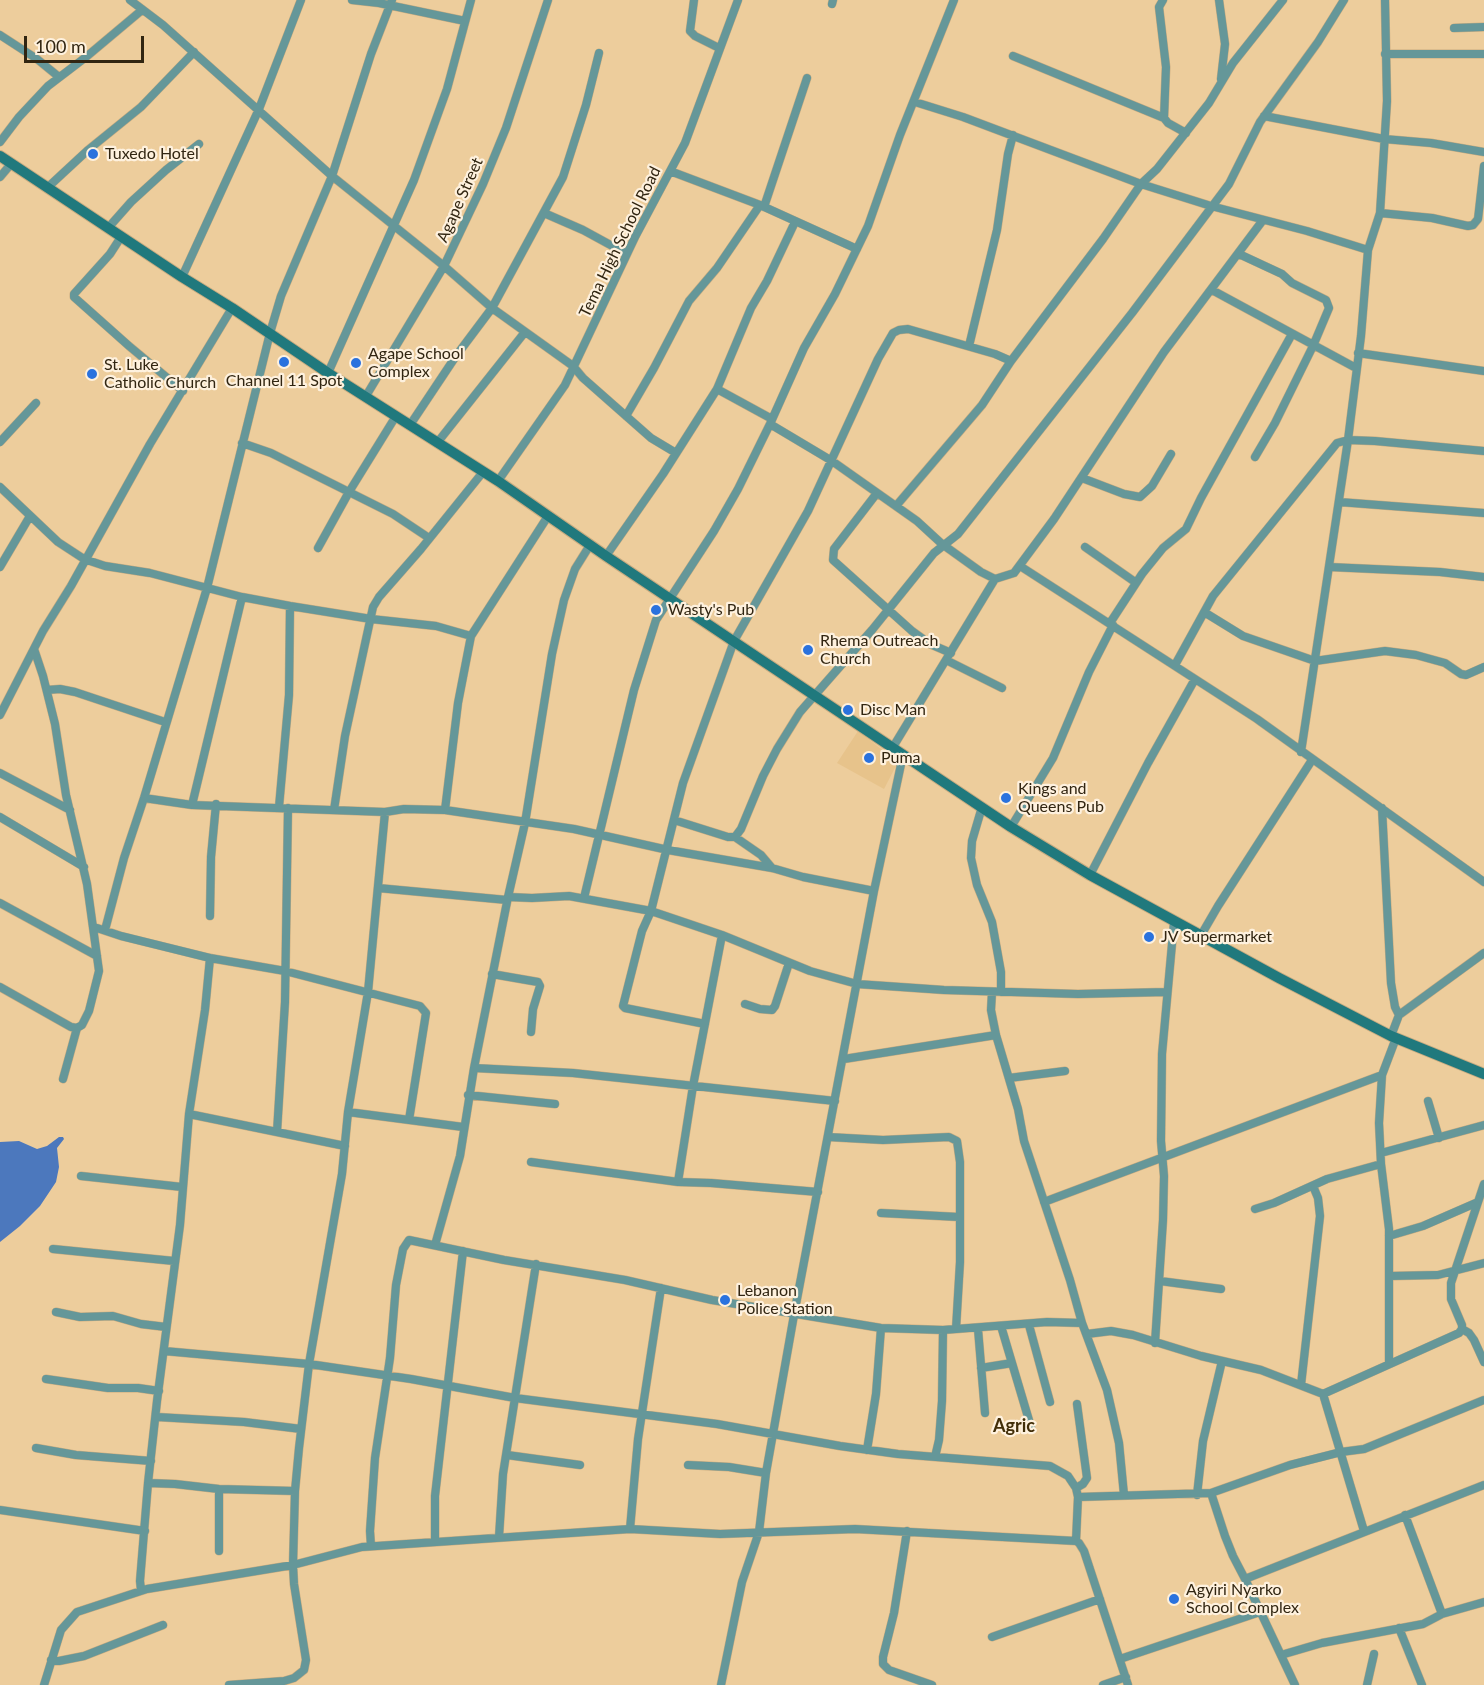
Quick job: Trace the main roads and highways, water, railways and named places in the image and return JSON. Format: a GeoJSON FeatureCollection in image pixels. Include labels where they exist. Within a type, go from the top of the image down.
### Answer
{"type":"FeatureCollection","features":[{"type":"Feature","properties":{"kind":"main road"},"geometry":{"type":"LineString","coordinates":[[0,156],[328,373],[498,481],[1011,827],[1200,937],[1394,1037],[1484,1074]]}},
{"type":"Feature","properties":{"kind":"water"},"geometry":{"type":"Polygon","coordinates":[[[59,1137],[64,1139],[57,1148],[59,1167],[56,1182],[40,1206],[0,1242],[0,1142],[19,1141],[37,1149],[47,1146],[59,1137]]]}},
{"type":"Feature","properties":{"kind":"place","name":"Tuxedo Hotel"},"geometry":{"type":"Point","coordinates":[93,154]}},
{"type":"Feature","properties":{"kind":"place","name":"Channel 11 Spot"},"geometry":{"type":"Point","coordinates":[284,362]}},
{"type":"Feature","properties":{"kind":"place","name":"Agape School Complex"},"geometry":{"type":"Point","coordinates":[356,363]}},
{"type":"Feature","properties":{"kind":"place","name":"St. Luke Catholic Church"},"geometry":{"type":"Point","coordinates":[92,374]}},
{"type":"Feature","properties":{"kind":"place","name":"Wasty's Pub"},"geometry":{"type":"Point","coordinates":[656,610]}},
{"type":"Feature","properties":{"kind":"place","name":"Rhema Outreach Church"},"geometry":{"type":"Point","coordinates":[808,650]}},
{"type":"Feature","properties":{"kind":"place","name":"Disc Man"},"geometry":{"type":"Point","coordinates":[848,710]}},
{"type":"Feature","properties":{"kind":"place","name":"Puma"},"geometry":{"type":"Point","coordinates":[869,758]}},
{"type":"Feature","properties":{"kind":"place","name":"Kings and Queens Pub"},"geometry":{"type":"Point","coordinates":[1006,798]}},
{"type":"Feature","properties":{"kind":"place","name":"JV Supermarket"},"geometry":{"type":"Point","coordinates":[1149,937]}},
{"type":"Feature","properties":{"kind":"place","name":"Lebanon Police Station"},"geometry":{"type":"Point","coordinates":[725,1300]}},
{"type":"Feature","properties":{"kind":"place","name":"Agyiri Nyarko School Complex"},"geometry":{"type":"Point","coordinates":[1174,1599]}},
{"type":"Feature","properties":{"kind":"district","name":"Agric"},"geometry":{"type":"Point","coordinates":[1014,1426]}}]}
